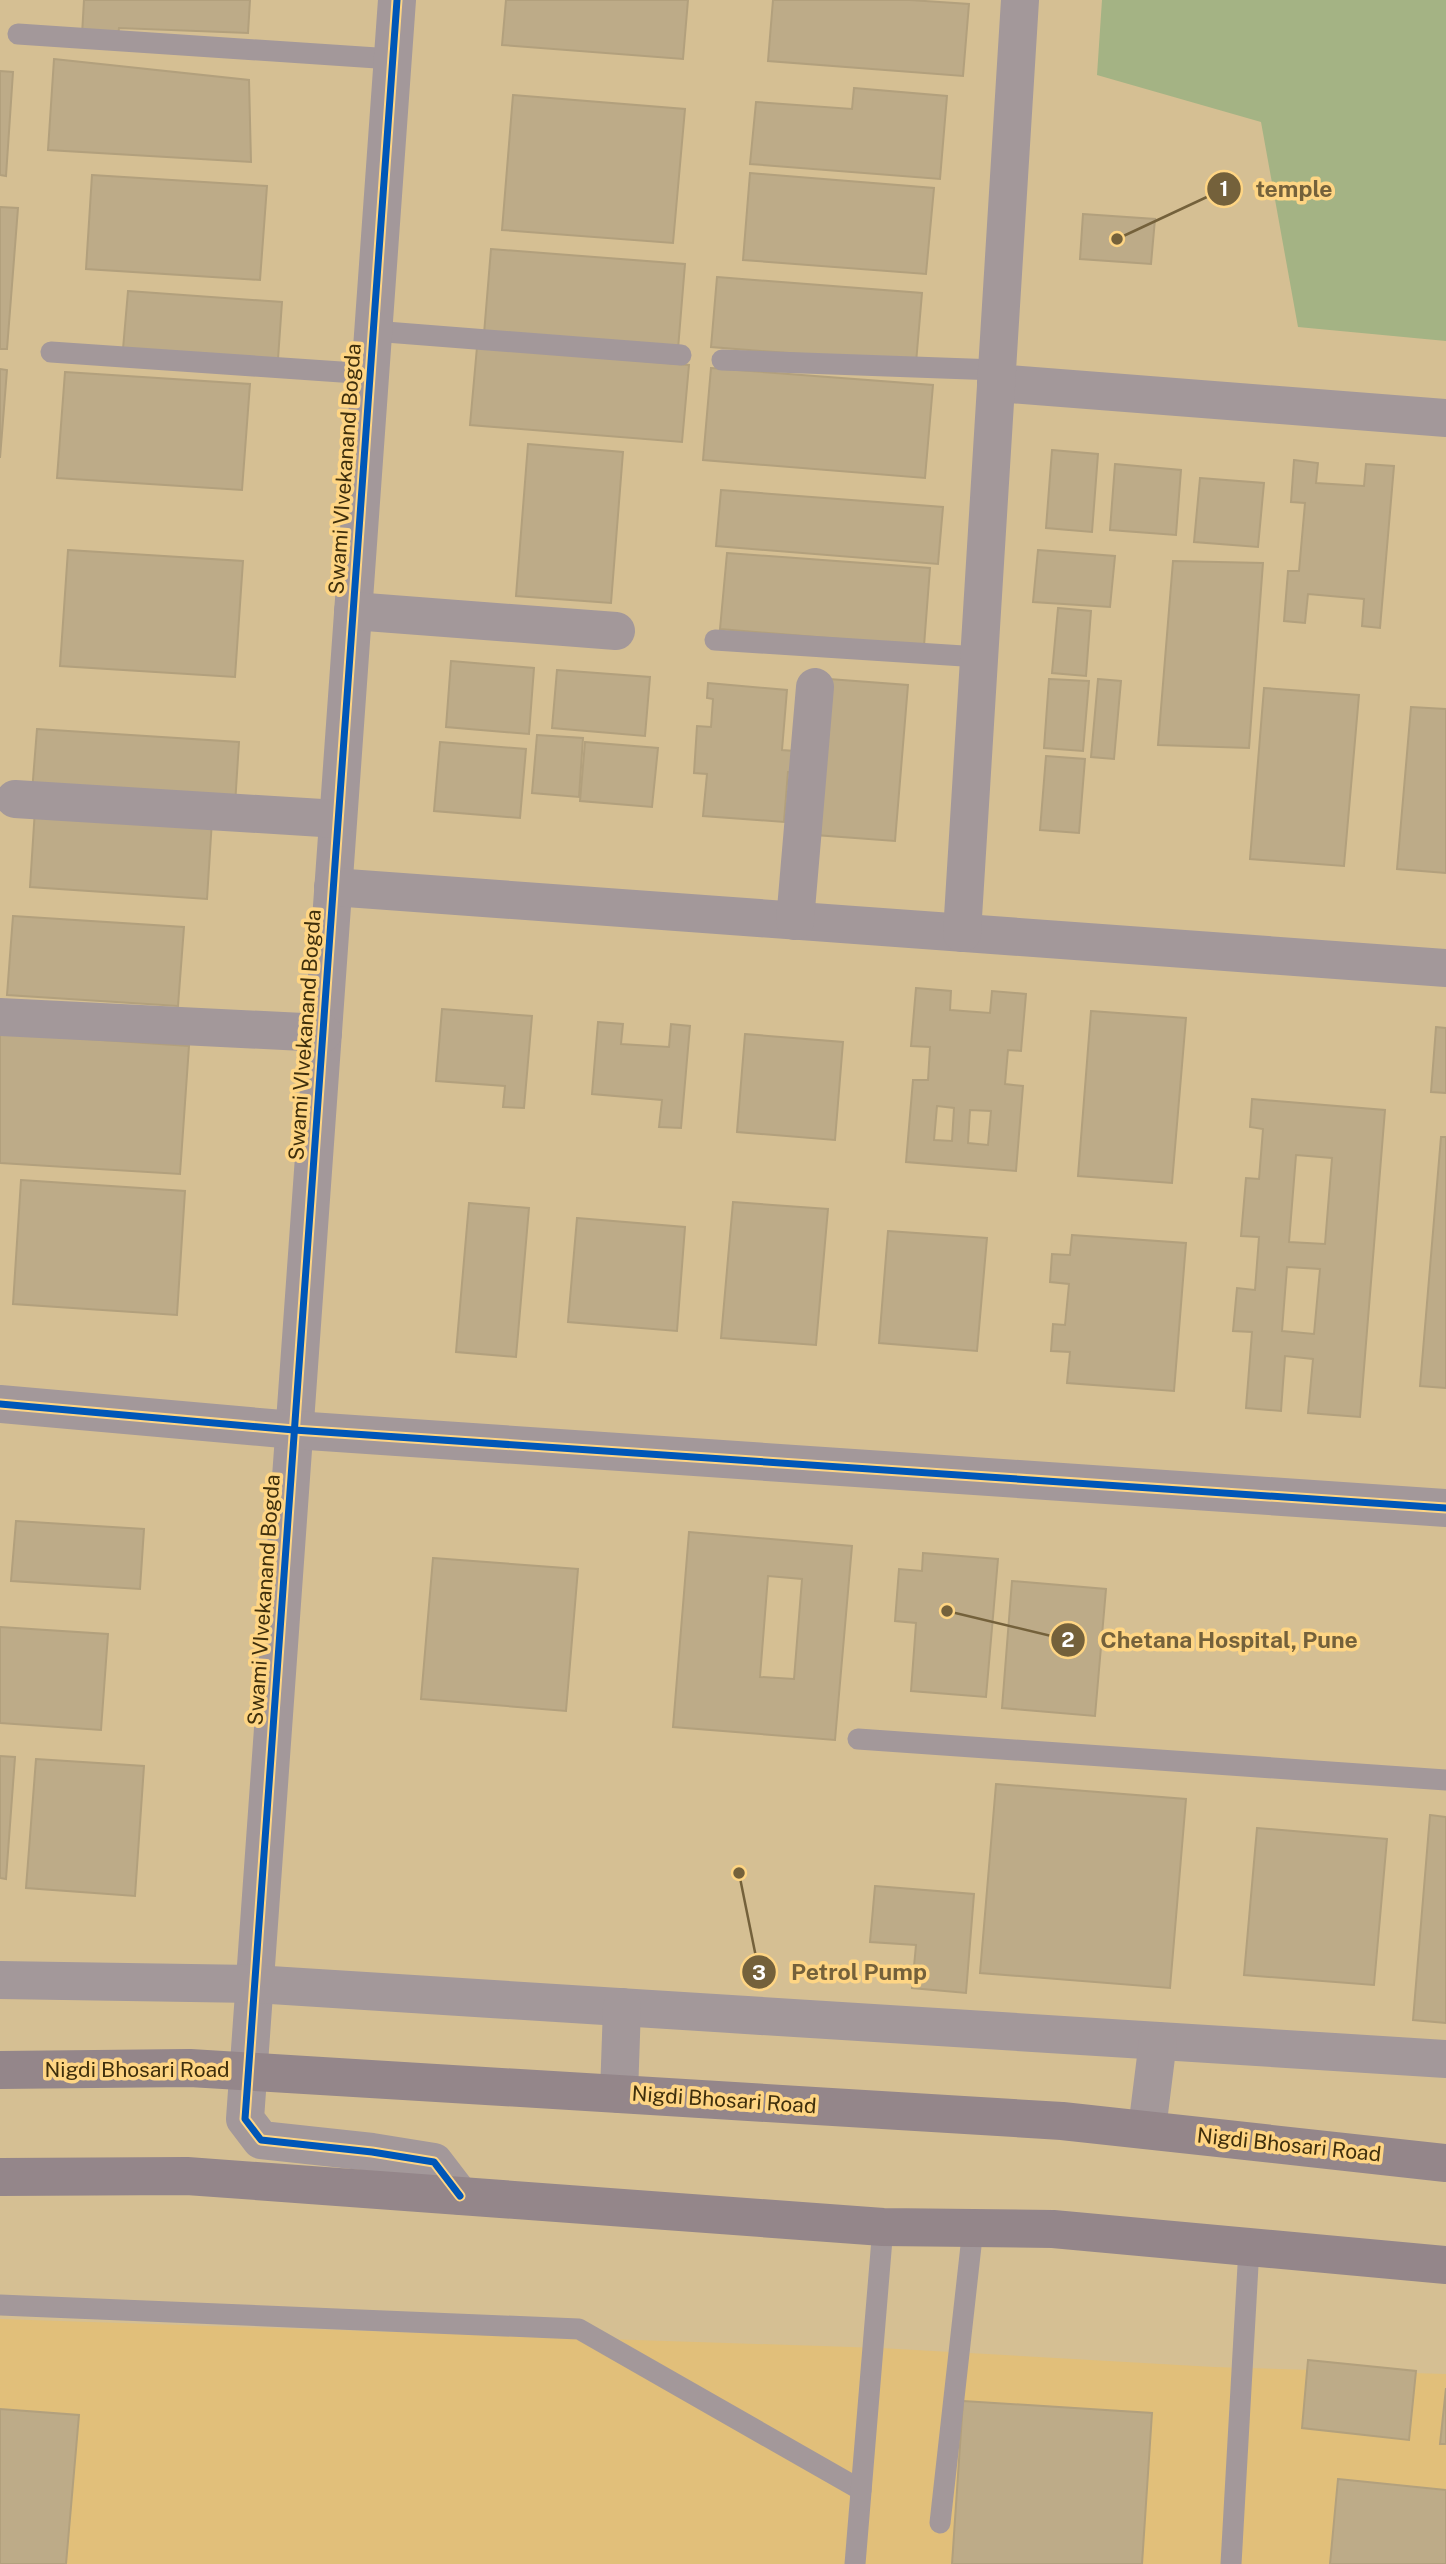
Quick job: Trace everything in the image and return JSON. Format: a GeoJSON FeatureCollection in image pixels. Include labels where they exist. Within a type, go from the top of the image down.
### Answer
{"type":"FeatureCollection","features":[{"type":"Feature","properties":{"kind":"main road","name":"Nigdi Bhosari Road"},"geometry":{"type":"LineString","coordinates":[[0,2070],[190,2068],[1062,2121],[1446,2163]]}},
{"type":"Feature","properties":{"kind":"main road"},"geometry":{"type":"LineString","coordinates":[[0,2178],[187,2176],[883,2227],[1053,2229],[1446,2265]]}},
{"type":"Feature","properties":{"kind":"street","name":"Swami VIvekanand Bogda"},"geometry":{"type":"LineString","coordinates":[[397,0],[245,2119],[261,2140],[434,2162],[460,2196]]}},
{"type":"Feature","properties":{"kind":"street"},"geometry":{"type":"LineString","coordinates":[[961,933],[1020,0]]}},
{"type":"Feature","properties":{"kind":"street"},"geometry":{"type":"LineString","coordinates":[[996,376],[1446,418]]}},
{"type":"Feature","properties":{"kind":"street"},"geometry":{"type":"LineString","coordinates":[[353,611],[616,631]]}},
{"type":"Feature","properties":{"kind":"street"},"geometry":{"type":"LineString","coordinates":[[796,921],[815,687]]}},
{"type":"Feature","properties":{"kind":"street"},"geometry":{"type":"LineString","coordinates":[[15,799],[338,819]]}},
{"type":"Feature","properties":{"kind":"street"},"geometry":{"type":"LineString","coordinates":[[333,887],[1446,968]]}},
{"type":"Feature","properties":{"kind":"street"},"geometry":{"type":"LineString","coordinates":[[0,1017],[323,1033]]}},
{"type":"Feature","properties":{"kind":"street"},"geometry":{"type":"LineString","coordinates":[[0,1404],[294,1430],[1446,1508]]}},
{"type":"Feature","properties":{"kind":"street"},"geometry":{"type":"LineString","coordinates":[[0,1980],[254,1984],[1446,2059]]}},
{"type":"Feature","properties":{"kind":"street"},"geometry":{"type":"LineString","coordinates":[[619,2094],[622,2007]]}},
{"type":"Feature","properties":{"kind":"street"},"geometry":{"type":"LineString","coordinates":[[1147,2129],[1158,2041]]}},
{"type":"Feature","properties":{"kind":"lane"},"geometry":{"type":"LineString","coordinates":[[18,34],[392,59]]}},
{"type":"Feature","properties":{"kind":"lane"},"geometry":{"type":"LineString","coordinates":[[373,331],[681,355]]}},
{"type":"Feature","properties":{"kind":"lane"},"geometry":{"type":"LineString","coordinates":[[51,352],[370,374]]}},
{"type":"Feature","properties":{"kind":"lane"},"geometry":{"type":"LineString","coordinates":[[722,360],[996,376]]}},
{"type":"Feature","properties":{"kind":"lane"},"geometry":{"type":"LineString","coordinates":[[715,640],[979,657]]}},
{"type":"Feature","properties":{"kind":"lane"},"geometry":{"type":"LineString","coordinates":[[858,1739],[1446,1780]]}},
{"type":"Feature","properties":{"kind":"lane"},"geometry":{"type":"LineString","coordinates":[[855,2564],[883,2227]]}},
{"type":"Feature","properties":{"kind":"lane"},"geometry":{"type":"LineString","coordinates":[[940,2523],[973,2228]]}},
{"type":"Feature","properties":{"kind":"lane"},"geometry":{"type":"LineString","coordinates":[[1231,2564],[1249,2248]]}},
{"type":"Feature","properties":{"kind":"lane"},"geometry":{"type":"LineString","coordinates":[[0,2305],[579,2329],[861,2490]]}},
{"type":"Feature","properties":{"kind":"shaded area"},"geometry":{"type":"Polygon","coordinates":[[[0,2319],[880,2348],[1214,2367],[1446,2374],[1446,2564],[0,2564],[0,2319]]]}},
{"type":"Feature","properties":{"kind":"green space"},"geometry":{"type":"Polygon","coordinates":[[[1102,0],[1446,0],[1446,341],[1298,327],[1261,122],[1097,75],[1102,0]]]}},
{"type":"Feature","properties":{"kind":"building"},"geometry":{"type":"Polygon","coordinates":[[[84,0],[250,0],[248,33],[119,28],[118,36],[82,35],[84,0]]]}},
{"type":"Feature","properties":{"kind":"building"},"geometry":{"type":"Polygon","coordinates":[[[506,0],[688,0],[683,59],[502,45],[506,0]]]}},
{"type":"Feature","properties":{"kind":"building"},"geometry":{"type":"Polygon","coordinates":[[[773,0],[910,0],[969,4],[963,76],[768,61],[773,0]]]}},
{"type":"Feature","properties":{"kind":"building"},"geometry":{"type":"Polygon","coordinates":[[[54,59],[249,80],[251,162],[48,150],[54,59]]]}},
{"type":"Feature","properties":{"kind":"building"},"geometry":{"type":"Polygon","coordinates":[[[0,71],[13,72],[6,176],[0,175],[0,71]]]}},
{"type":"Feature","properties":{"kind":"building"},"geometry":{"type":"Polygon","coordinates":[[[854,88],[947,96],[940,179],[750,164],[756,102],[852,109],[854,88]]]}},
{"type":"Feature","properties":{"kind":"building"},"geometry":{"type":"Polygon","coordinates":[[[513,95],[685,109],[673,243],[502,230],[513,95]]]}},
{"type":"Feature","properties":{"kind":"building"},"geometry":{"type":"Polygon","coordinates":[[[750,173],[934,188],[926,274],[743,260],[750,173]]]}},
{"type":"Feature","properties":{"kind":"building"},"geometry":{"type":"Polygon","coordinates":[[[92,175],[267,186],[260,280],[86,269],[92,175]]]}},
{"type":"Feature","properties":{"kind":"building"},"geometry":{"type":"Polygon","coordinates":[[[0,207],[18,208],[7,349],[0,349],[0,207]]]}},
{"type":"Feature","properties":{"kind":"building"},"geometry":{"type":"Polygon","coordinates":[[[1083,214],[1155,219],[1151,264],[1080,259],[1083,214]]]}},
{"type":"Feature","properties":{"kind":"building"},"geometry":{"type":"Polygon","coordinates":[[[491,249],[685,264],[678,349],[484,334],[491,249]]]}},
{"type":"Feature","properties":{"kind":"building"},"geometry":{"type":"Polygon","coordinates":[[[717,277],[922,293],[916,363],[711,347],[717,277]]]}},
{"type":"Feature","properties":{"kind":"building"},"geometry":{"type":"Polygon","coordinates":[[[128,291],[282,302],[278,359],[123,349],[128,291]]]}},
{"type":"Feature","properties":{"kind":"building"},"geometry":{"type":"Polygon","coordinates":[[[477,347],[689,365],[682,442],[470,425],[477,347]]]}},
{"type":"Feature","properties":{"kind":"building"},"geometry":{"type":"Polygon","coordinates":[[[711,368],[933,385],[925,478],[703,460],[711,368]]]}},
{"type":"Feature","properties":{"kind":"building"},"geometry":{"type":"Polygon","coordinates":[[[0,369],[7,370],[0,458],[0,369]]]}},
{"type":"Feature","properties":{"kind":"building"},"geometry":{"type":"Polygon","coordinates":[[[65,372],[250,384],[242,490],[57,478],[65,372]]]}},
{"type":"Feature","properties":{"kind":"building"},"geometry":{"type":"Polygon","coordinates":[[[528,444],[623,452],[611,603],[516,596],[528,444]]]}},
{"type":"Feature","properties":{"kind":"building"},"geometry":{"type":"Polygon","coordinates":[[[1052,450],[1098,454],[1092,532],[1046,528],[1052,450]]]}},
{"type":"Feature","properties":{"kind":"building"},"geometry":{"type":"Polygon","coordinates":[[[1294,460],[1318,463],[1316,483],[1364,486],[1366,464],[1394,466],[1380,628],[1362,626],[1364,599],[1308,594],[1305,623],[1284,621],[1288,571],[1299,571],[1305,503],[1291,502],[1294,460]]]}},
{"type":"Feature","properties":{"kind":"building"},"geometry":{"type":"Polygon","coordinates":[[[1115,464],[1181,470],[1176,535],[1110,530],[1115,464]]]}},
{"type":"Feature","properties":{"kind":"building"},"geometry":{"type":"Polygon","coordinates":[[[1200,478],[1264,483],[1258,547],[1194,542],[1200,478]]]}},
{"type":"Feature","properties":{"kind":"building"},"geometry":{"type":"Polygon","coordinates":[[[721,490],[943,507],[938,564],[716,546],[721,490]]]}},
{"type":"Feature","properties":{"kind":"building"},"geometry":{"type":"Polygon","coordinates":[[[68,550],[243,561],[235,677],[60,666],[68,550]]]}},
{"type":"Feature","properties":{"kind":"building"},"geometry":{"type":"Polygon","coordinates":[[[1038,550],[1115,556],[1110,607],[1033,602],[1038,550]]]}},
{"type":"Feature","properties":{"kind":"building"},"geometry":{"type":"Polygon","coordinates":[[[727,553],[930,568],[924,646],[720,629],[727,553]]]}},
{"type":"Feature","properties":{"kind":"building"},"geometry":{"type":"Polygon","coordinates":[[[1173,561],[1263,563],[1249,748],[1158,745],[1173,561]]]}},
{"type":"Feature","properties":{"kind":"building"},"geometry":{"type":"Polygon","coordinates":[[[1058,608],[1091,611],[1086,676],[1052,673],[1058,608]]]}},
{"type":"Feature","properties":{"kind":"building"},"geometry":{"type":"Polygon","coordinates":[[[451,661],[534,668],[529,734],[446,727],[451,661]]]}},
{"type":"Feature","properties":{"kind":"building"},"geometry":{"type":"Polygon","coordinates":[[[557,670],[650,677],[645,736],[552,728],[557,670]]]}},
{"type":"Feature","properties":{"kind":"building"},"geometry":{"type":"Polygon","coordinates":[[[829,679],[908,685],[895,841],[815,835],[829,679]]]}},
{"type":"Feature","properties":{"kind":"building"},"geometry":{"type":"Polygon","coordinates":[[[1049,679],[1089,681],[1083,751],[1044,748],[1049,679]]]}},
{"type":"Feature","properties":{"kind":"building"},"geometry":{"type":"Polygon","coordinates":[[[1098,679],[1121,681],[1114,759],[1091,757],[1098,679]]]}},
{"type":"Feature","properties":{"kind":"building"},"geometry":{"type":"Polygon","coordinates":[[[708,683],[787,690],[782,750],[794,751],[793,772],[788,772],[784,822],[703,816],[707,774],[694,773],[697,726],[711,727],[713,699],[707,698],[708,683]]]}},
{"type":"Feature","properties":{"kind":"building"},"geometry":{"type":"Polygon","coordinates":[[[1264,688],[1359,695],[1344,866],[1250,859],[1264,688]]]}},
{"type":"Feature","properties":{"kind":"building"},"geometry":{"type":"Polygon","coordinates":[[[1411,707],[1446,709],[1446,873],[1397,869],[1411,707]]]}},
{"type":"Feature","properties":{"kind":"building"},"geometry":{"type":"Polygon","coordinates":[[[37,729],[239,742],[235,805],[32,792],[37,729]]]}},
{"type":"Feature","properties":{"kind":"building"},"geometry":{"type":"Polygon","coordinates":[[[537,735],[583,738],[579,797],[532,793],[537,735]]]}},
{"type":"Feature","properties":{"kind":"building"},"geometry":{"type":"Polygon","coordinates":[[[440,742],[526,749],[520,818],[434,811],[440,742]]]}},
{"type":"Feature","properties":{"kind":"building"},"geometry":{"type":"Polygon","coordinates":[[[585,742],[658,748],[652,807],[580,801],[585,742]]]}},
{"type":"Feature","properties":{"kind":"building"},"geometry":{"type":"Polygon","coordinates":[[[1046,756],[1085,759],[1079,833],[1040,830],[1046,756]]]}},
{"type":"Feature","properties":{"kind":"building"},"geometry":{"type":"Polygon","coordinates":[[[35,809],[212,820],[207,899],[30,887],[35,809]]]}},
{"type":"Feature","properties":{"kind":"building"},"geometry":{"type":"Polygon","coordinates":[[[13,916],[184,927],[178,1006],[7,995],[13,916]]]}},
{"type":"Feature","properties":{"kind":"building"},"geometry":{"type":"Polygon","coordinates":[[[916,988],[951,991],[950,1010],[990,1013],[992,991],[1026,994],[1021,1051],[1008,1050],[1005,1084],[1023,1086],[1016,1171],[906,1162],[913,1080],[928,1080],[930,1047],[911,1046],[916,988]],[[937,1106],[934,1140],[952,1141],[954,1108],[937,1106]],[[970,1110],[968,1143],[988,1145],[991,1111],[970,1110]]]}},
{"type":"Feature","properties":{"kind":"building"},"geometry":{"type":"Polygon","coordinates":[[[442,1009],[532,1016],[524,1108],[503,1107],[505,1086],[436,1081],[442,1009]]]}},
{"type":"Feature","properties":{"kind":"building"},"geometry":{"type":"Polygon","coordinates":[[[1091,1011],[1186,1018],[1172,1183],[1078,1176],[1091,1011]]]}},
{"type":"Feature","properties":{"kind":"building"},"geometry":{"type":"Polygon","coordinates":[[[598,1022],[623,1024],[621,1044],[669,1047],[671,1024],[690,1026],[681,1128],[659,1127],[662,1100],[592,1094],[598,1022]]]}},
{"type":"Feature","properties":{"kind":"building"},"geometry":{"type":"Polygon","coordinates":[[[1436,1027],[1446,1028],[1446,1093],[1431,1092],[1436,1027]]]}},
{"type":"Feature","properties":{"kind":"building"},"geometry":{"type":"Polygon","coordinates":[[[0,1033],[189,1046],[180,1174],[0,1163],[0,1033]]]}},
{"type":"Feature","properties":{"kind":"building"},"geometry":{"type":"Polygon","coordinates":[[[745,1034],[843,1042],[835,1140],[737,1132],[745,1034]]]}},
{"type":"Feature","properties":{"kind":"building"},"geometry":{"type":"Polygon","coordinates":[[[1252,1099],[1385,1110],[1360,1417],[1308,1413],[1313,1359],[1285,1356],[1281,1411],[1246,1408],[1252,1332],[1233,1331],[1237,1288],[1255,1290],[1259,1237],[1241,1236],[1246,1178],[1259,1179],[1263,1129],[1250,1127],[1252,1099]],[[1296,1155],[1289,1242],[1325,1244],[1332,1158],[1296,1155]],[[1287,1267],[1282,1331],[1314,1334],[1320,1269],[1287,1267]]]}},
{"type":"Feature","properties":{"kind":"building"},"geometry":{"type":"Polygon","coordinates":[[[1441,1137],[1446,1137],[1446,1388],[1420,1386],[1441,1137]]]}},
{"type":"Feature","properties":{"kind":"building"},"geometry":{"type":"Polygon","coordinates":[[[21,1180],[185,1191],[177,1315],[13,1304],[21,1180]]]}},
{"type":"Feature","properties":{"kind":"building"},"geometry":{"type":"Polygon","coordinates":[[[733,1202],[828,1209],[816,1345],[721,1338],[733,1202]]]}},
{"type":"Feature","properties":{"kind":"building"},"geometry":{"type":"Polygon","coordinates":[[[469,1203],[529,1208],[516,1357],[456,1352],[469,1203]]]}},
{"type":"Feature","properties":{"kind":"building"},"geometry":{"type":"Polygon","coordinates":[[[577,1218],[685,1227],[677,1331],[568,1322],[577,1218]]]}},
{"type":"Feature","properties":{"kind":"building"},"geometry":{"type":"Polygon","coordinates":[[[888,1231],[987,1238],[977,1351],[879,1343],[888,1231]]]}},
{"type":"Feature","properties":{"kind":"building"},"geometry":{"type":"Polygon","coordinates":[[[1072,1235],[1186,1243],[1174,1391],[1067,1383],[1070,1352],[1051,1351],[1053,1324],[1065,1325],[1069,1284],[1050,1282],[1052,1254],[1070,1255],[1072,1235]]]}},
{"type":"Feature","properties":{"kind":"building"},"geometry":{"type":"Polygon","coordinates":[[[16,1521],[144,1529],[140,1589],[11,1581],[16,1521]]]}},
{"type":"Feature","properties":{"kind":"building"},"geometry":{"type":"Polygon","coordinates":[[[689,1532],[852,1546],[835,1740],[673,1727],[689,1532]],[[768,1576],[760,1677],[794,1679],[802,1579],[768,1576]]]}},
{"type":"Feature","properties":{"kind":"building"},"geometry":{"type":"Polygon","coordinates":[[[923,1553],[998,1559],[986,1697],[911,1691],[916,1623],[895,1621],[899,1569],[922,1571],[923,1553]]]}},
{"type":"Feature","properties":{"kind":"building"},"geometry":{"type":"Polygon","coordinates":[[[433,1558],[578,1569],[566,1711],[421,1699],[433,1558]]]}},
{"type":"Feature","properties":{"kind":"building"},"geometry":{"type":"Polygon","coordinates":[[[1012,1581],[1106,1589],[1095,1716],[1002,1708],[1012,1581]]]}},
{"type":"Feature","properties":{"kind":"building"},"geometry":{"type":"Polygon","coordinates":[[[0,1627],[108,1634],[101,1730],[0,1723],[0,1627]]]}},
{"type":"Feature","properties":{"kind":"building"},"geometry":{"type":"Polygon","coordinates":[[[0,1756],[15,1757],[6,1879],[0,1878],[0,1756]]]}},
{"type":"Feature","properties":{"kind":"building"},"geometry":{"type":"Polygon","coordinates":[[[36,1759],[144,1766],[135,1896],[26,1888],[36,1759]]]}},
{"type":"Feature","properties":{"kind":"building"},"geometry":{"type":"Polygon","coordinates":[[[996,1784],[1186,1799],[1170,1988],[980,1973],[996,1784]]]}},
{"type":"Feature","properties":{"kind":"building"},"geometry":{"type":"Polygon","coordinates":[[[1430,1815],[1446,1817],[1446,2023],[1413,2020],[1430,1815]]]}},
{"type":"Feature","properties":{"kind":"building"},"geometry":{"type":"Polygon","coordinates":[[[1257,1828],[1387,1839],[1374,1985],[1244,1975],[1257,1828]]]}},
{"type":"Feature","properties":{"kind":"building"},"geometry":{"type":"Polygon","coordinates":[[[875,1886],[974,1894],[966,1993],[912,1988],[916,1945],[870,1942],[875,1886]]]}},
{"type":"Feature","properties":{"kind":"building"},"geometry":{"type":"Polygon","coordinates":[[[1308,2360],[1416,2371],[1409,2440],[1302,2428],[1308,2360]]]}},
{"type":"Feature","properties":{"kind":"building"},"geometry":{"type":"Polygon","coordinates":[[[1446,2388],[1446,2444],[1440,2444],[1446,2388]]]}},
{"type":"Feature","properties":{"kind":"building"},"geometry":{"type":"Polygon","coordinates":[[[963,2401],[1152,2413],[1142,2564],[952,2564],[963,2401]]]}},
{"type":"Feature","properties":{"kind":"building"},"geometry":{"type":"Polygon","coordinates":[[[0,2409],[79,2415],[66,2564],[0,2564],[0,2409]]]}},
{"type":"Feature","properties":{"kind":"building"},"geometry":{"type":"Polygon","coordinates":[[[1338,2479],[1446,2490],[1446,2564],[1330,2564],[1338,2479]]]}},
{"type":"Feature","properties":{"kind":"cycle path"},"geometry":{"type":"LineString","coordinates":[[397,0],[245,2119],[261,2140],[434,2162],[460,2196]]}},
{"type":"Feature","properties":{"kind":"cycle path"},"geometry":{"type":"LineString","coordinates":[[0,1404],[294,1430],[1446,1508]]}},
{"type":"Feature","properties":{"kind":"place","name":"temple"},"geometry":{"type":"Point","coordinates":[1117,239]}},
{"type":"Feature","properties":{"kind":"place","name":"Chetana Hospital, Pune"},"geometry":{"type":"Point","coordinates":[947,1611]}},
{"type":"Feature","properties":{"kind":"place","name":"Petrol Pump"},"geometry":{"type":"Point","coordinates":[739,1873]}}]}
